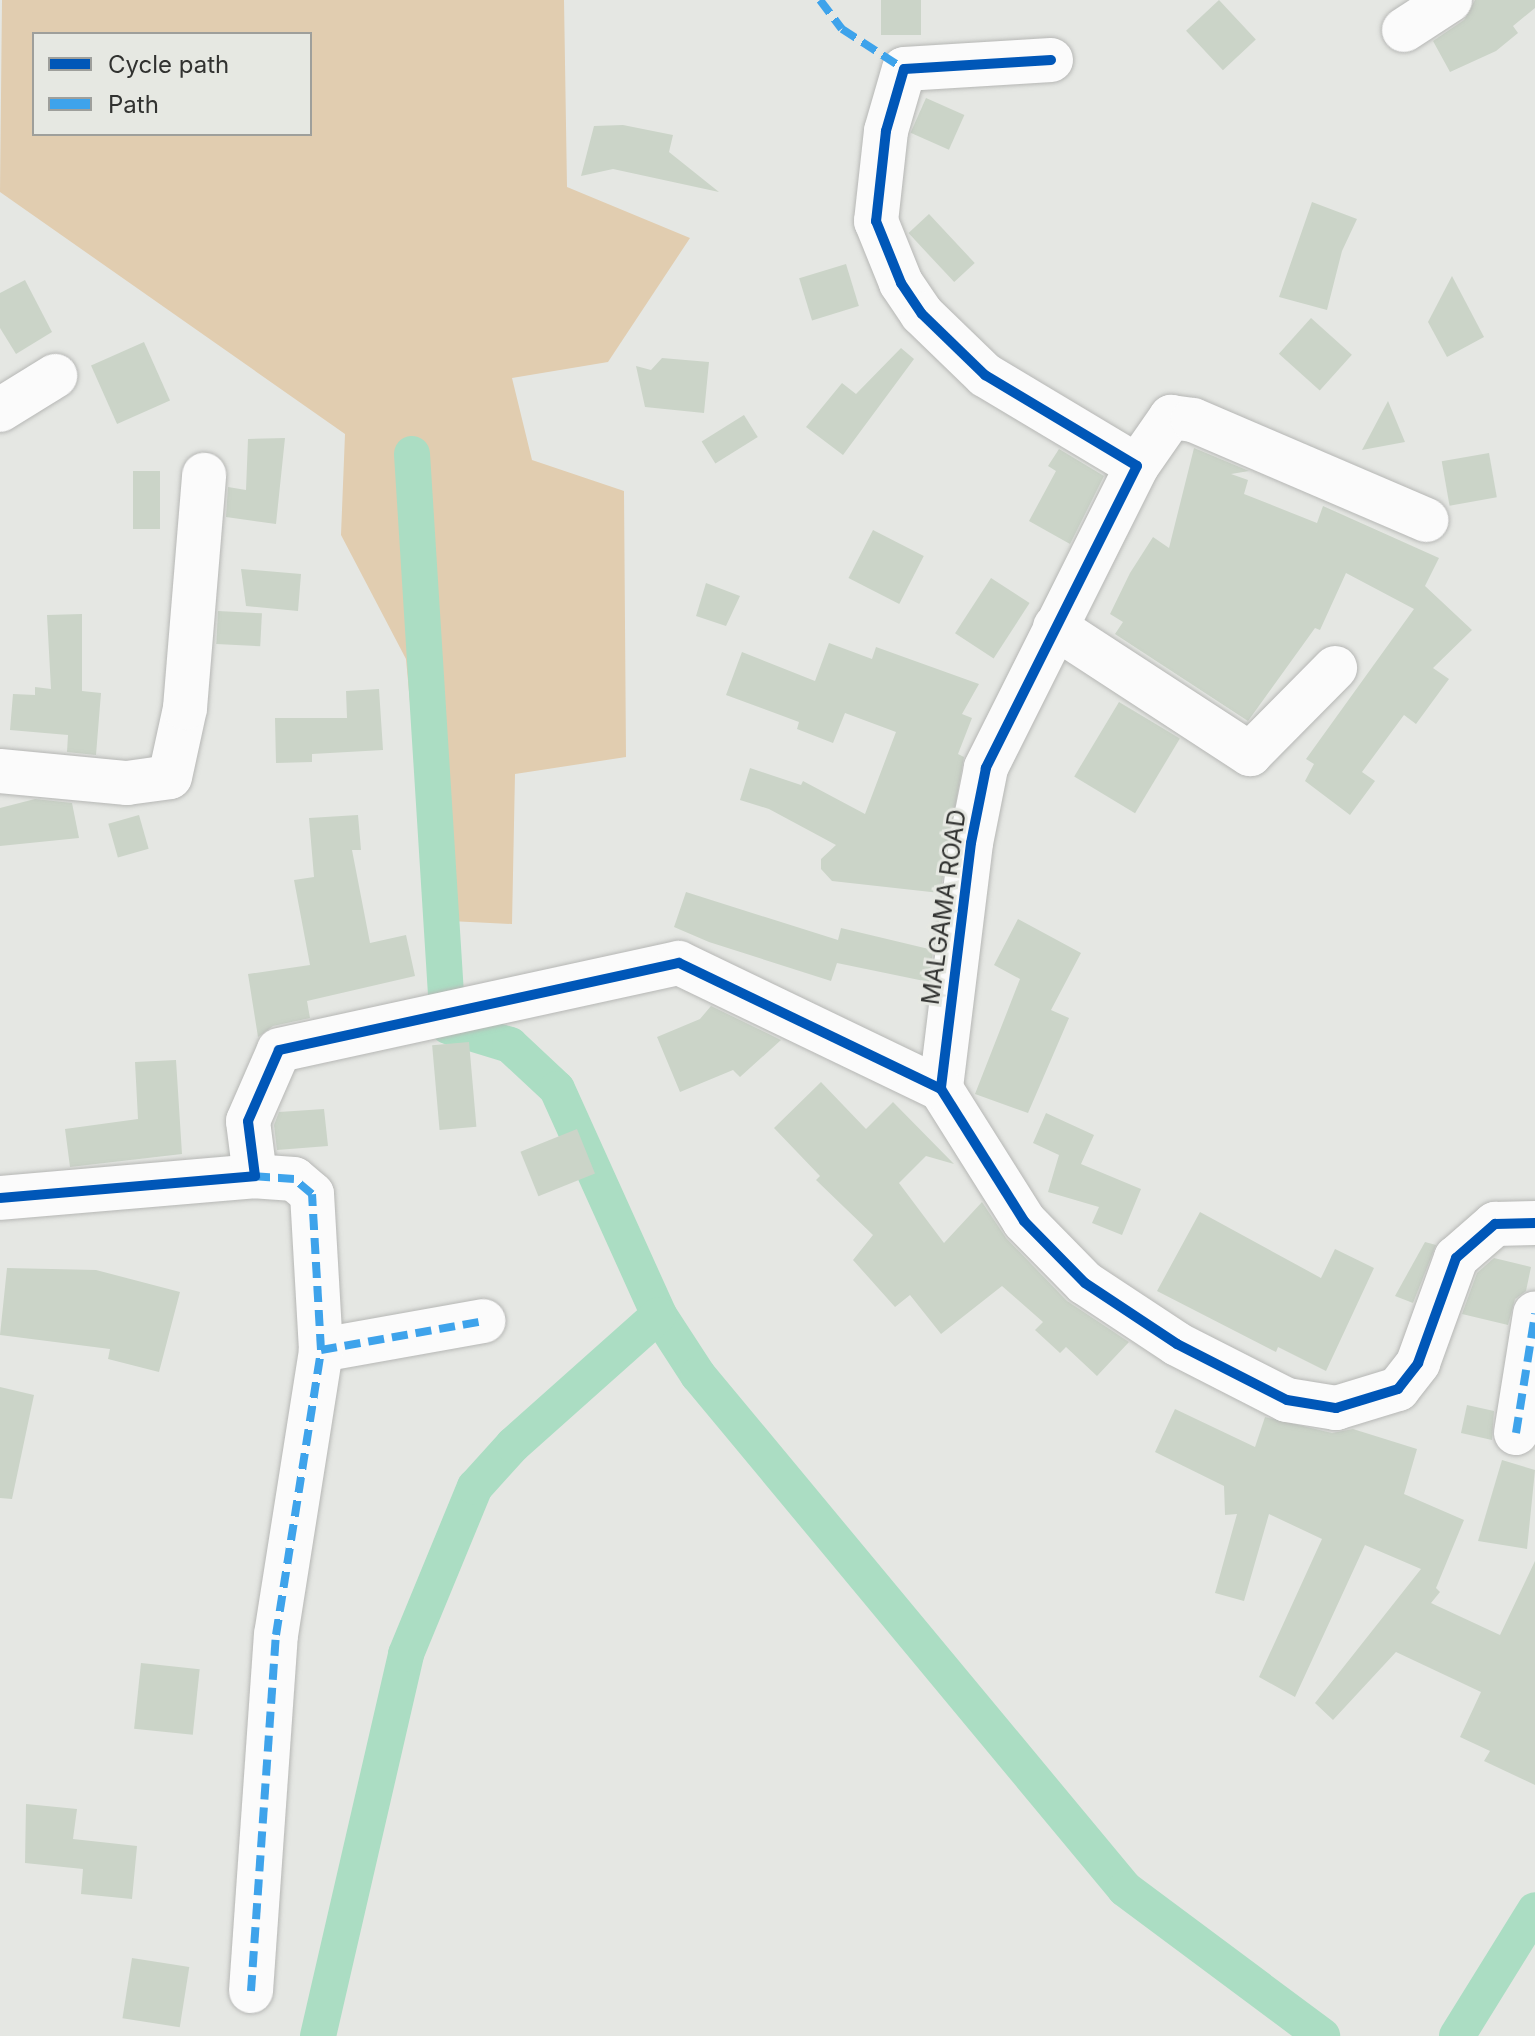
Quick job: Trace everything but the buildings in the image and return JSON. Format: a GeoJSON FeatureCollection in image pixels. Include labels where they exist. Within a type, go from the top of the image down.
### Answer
{"type":"FeatureCollection","features":[{"type":"Feature","properties":{"kind":"street"},"geometry":{"type":"LineString","coordinates":[[1404,30],[1450,0]]}},
{"type":"Feature","properties":{"kind":"street"},"geometry":{"type":"LineString","coordinates":[[1051,60],[904,69],[886,131],[876,221],[901,283],[947,341],[985,375],[1137,466]]}},
{"type":"Feature","properties":{"kind":"street"},"geometry":{"type":"LineString","coordinates":[[0,410],[55,376]]}},
{"type":"Feature","properties":{"kind":"street","name":"MALGAMA ROAD"},"geometry":{"type":"LineString","coordinates":[[941,1089],[969,857],[986,768],[1137,466],[1171,417],[1193,420],[1426,520]]}},
{"type":"Feature","properties":{"kind":"street"},"geometry":{"type":"LineString","coordinates":[[0,771],[127,783],[170,777],[185,708],[204,475]]}},
{"type":"Feature","properties":{"kind":"street"},"geometry":{"type":"LineString","coordinates":[[1055,627],[1250,754],[1335,668]]}},
{"type":"Feature","properties":{"kind":"street"},"geometry":{"type":"LineString","coordinates":[[255,1176],[248,1121],[279,1050],[679,963],[941,1089],[1024,1221],[1085,1283],[1177,1344],[1287,1400],[1336,1408],[1398,1389],[1418,1363],[1456,1258],[1495,1224],[1535,1223]]}},
{"type":"Feature","properties":{"kind":"street"},"geometry":{"type":"LineString","coordinates":[[0,1198],[255,1176],[294,1179],[312,1194],[321,1350],[276,1635],[251,1991]]}},
{"type":"Feature","properties":{"kind":"street"},"geometry":{"type":"LineString","coordinates":[[1516,1433],[1535,1314]]}},
{"type":"Feature","properties":{"kind":"street"},"geometry":{"type":"LineString","coordinates":[[321,1350],[483,1321]]}},
{"type":"Feature","properties":{"kind":"shaded area"},"geometry":{"type":"Polygon","coordinates":[[[2,0],[564,0],[567,187],[690,238],[608,362],[512,378],[532,460],[624,491],[626,757],[515,774],[512,924],[430,920],[406,659],[341,535],[345,434],[0,192],[2,0]]]}},
{"type":"Feature","properties":{"kind":"waterway"},"geometry":{"type":"LineString","coordinates":[[412,454],[448,1026],[510,1045],[557,1089],[659,1315],[698,1375],[1125,1889],[1322,2036]]}},
{"type":"Feature","properties":{"kind":"waterway"},"geometry":{"type":"LineString","coordinates":[[318,2036],[406,1654],[475,1487],[513,1445],[659,1315]]}},
{"type":"Feature","properties":{"kind":"waterway"},"geometry":{"type":"LineString","coordinates":[[1457,2036],[1535,1910]]}},
{"type":"Feature","properties":{"kind":"marked path"},"geometry":{"type":"LineString","coordinates":[[820,0],[842,29],[904,69]]}},
{"type":"Feature","properties":{"kind":"marked path"},"geometry":{"type":"LineString","coordinates":[[251,1991],[276,1635],[321,1350],[312,1194],[294,1179],[255,1176]]}},
{"type":"Feature","properties":{"kind":"marked path"},"geometry":{"type":"LineString","coordinates":[[1516,1433],[1535,1314]]}},
{"type":"Feature","properties":{"kind":"marked path"},"geometry":{"type":"LineString","coordinates":[[321,1350],[483,1321]]}},
{"type":"Feature","properties":{"kind":"cycle path"},"geometry":{"type":"LineString","coordinates":[[1051,60],[904,69],[886,131],[876,221],[901,283],[922,314],[985,375],[1137,466],[986,768],[971,843],[941,1089],[1024,1221],[1085,1283],[1177,1344],[1287,1400],[1336,1408],[1398,1389],[1418,1363],[1456,1258],[1495,1224],[1535,1223]]}},
{"type":"Feature","properties":{"kind":"cycle path"},"geometry":{"type":"LineString","coordinates":[[0,1198],[255,1176],[248,1121],[279,1050],[679,963],[941,1089]]}}]}
